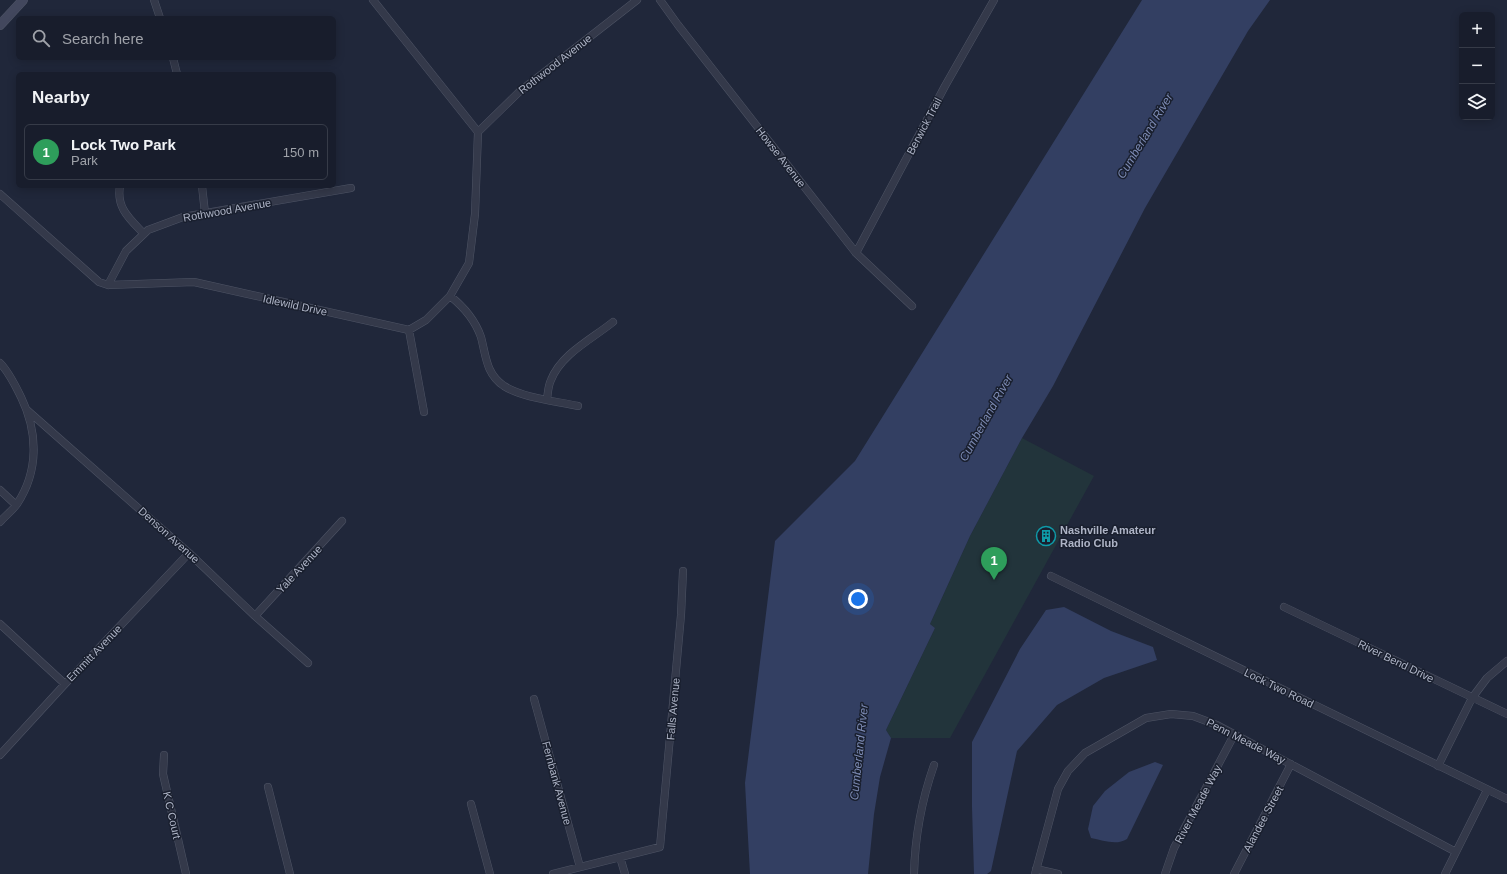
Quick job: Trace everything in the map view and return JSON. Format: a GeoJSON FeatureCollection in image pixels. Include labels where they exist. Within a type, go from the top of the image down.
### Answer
{"type":"FeatureCollection","features":[{"type":"Feature","properties":{"kind":"main road"},"geometry":{"type":"LineString","coordinates":[[0,25],[23,0]]}},
{"type":"Feature","properties":{"kind":"street"},"geometry":{"type":"LineString","coordinates":[[154,0],[159,16]]}},
{"type":"Feature","properties":{"kind":"street"},"geometry":{"type":"LineString","coordinates":[[373,0],[478,132],[475,214],[469,263],[450,296],[426,320],[409,330],[424,412]]}},
{"type":"Feature","properties":{"kind":"street","name":"Rothwood Avenue"},"geometry":{"type":"LineString","coordinates":[[478,132],[519,92],[637,0]]}},
{"type":"Feature","properties":{"kind":"street","name":"Howse Avenue"},"geometry":{"type":"LineString","coordinates":[[660,0],[856,253],[912,306]]}},
{"type":"Feature","properties":{"kind":"street","name":"Berwick Trail"},"geometry":{"type":"LineString","coordinates":[[856,253],[945,86],[994,0]]}},
{"type":"Feature","properties":{"kind":"street"},"geometry":{"type":"LineString","coordinates":[[174,60],[176,72]]}},
{"type":"Feature","properties":{"kind":"street"},"geometry":{"type":"LineString","coordinates":[[120,188],[118,196],[123,212],[144,234]]}},
{"type":"Feature","properties":{"kind":"street"},"geometry":{"type":"LineString","coordinates":[[202,188],[205,213]]}},
{"type":"Feature","properties":{"kind":"street","name":"Rothwood Avenue"},"geometry":{"type":"LineString","coordinates":[[108,285],[126,251],[148,230],[183,217],[351,188]]}},
{"type":"Feature","properties":{"kind":"street"},"geometry":{"type":"LineString","coordinates":[[0,194],[87,272],[99,282],[108,285]]}},
{"type":"Feature","properties":{"kind":"street","name":"Idlewild Drive"},"geometry":{"type":"LineString","coordinates":[[108,285],[194,282],[409,330]]}},
{"type":"Feature","properties":{"kind":"street"},"geometry":{"type":"LineString","coordinates":[[450,296],[462,305],[474,320],[481,337],[488,367],[494,378],[519,394],[578,406]]}},
{"type":"Feature","properties":{"kind":"street"},"geometry":{"type":"LineString","coordinates":[[547,399],[551,380],[562,362],[580,346],[613,322]]}},
{"type":"Feature","properties":{"kind":"street"},"geometry":{"type":"LineString","coordinates":[[0,363],[15,385],[27,410],[35,440],[33,465],[26,488],[16,505],[0,522]]}},
{"type":"Feature","properties":{"kind":"street","name":"Denson Avenue"},"geometry":{"type":"LineString","coordinates":[[27,410],[189,553],[255,616],[308,663]]}},
{"type":"Feature","properties":{"kind":"street"},"geometry":{"type":"LineString","coordinates":[[0,490],[16,505]]}},
{"type":"Feature","properties":{"kind":"street","name":"Yale Avenue"},"geometry":{"type":"LineString","coordinates":[[255,616],[342,521]]}},
{"type":"Feature","properties":{"kind":"street","name":"Emmitt Avenue"},"geometry":{"type":"LineString","coordinates":[[0,755],[189,553]]}},
{"type":"Feature","properties":{"kind":"street","name":"Falls Avenue"},"geometry":{"type":"LineString","coordinates":[[620,857],[659,847],[682,615],[683,571]]}},
{"type":"Feature","properties":{"kind":"street","name":"Lock Two Road"},"geometry":{"type":"LineString","coordinates":[[1051,576],[1507,799]]}},
{"type":"Feature","properties":{"kind":"street","name":"River Bend Drive"},"geometry":{"type":"LineString","coordinates":[[1284,607],[1507,714]]}},
{"type":"Feature","properties":{"kind":"street"},"geometry":{"type":"LineString","coordinates":[[0,624],[65,684]]}},
{"type":"Feature","properties":{"kind":"street"},"geometry":{"type":"LineString","coordinates":[[1438,766],[1472,698],[1487,678],[1507,661]]}},
{"type":"Feature","properties":{"kind":"street","name":"Fernbank Avenue"},"geometry":{"type":"LineString","coordinates":[[534,699],[580,867]]}},
{"type":"Feature","properties":{"kind":"street","name":"Penn Meade Way"},"geometry":{"type":"LineString","coordinates":[[1035,872],[1058,789],[1068,771],[1085,753],[1146,718],[1171,714],[1194,716],[1217,725],[1456,852]]}},
{"type":"Feature","properties":{"kind":"street","name":"River Meade Way"},"geometry":{"type":"LineString","coordinates":[[1165,874],[1174,848],[1234,735]]}},
{"type":"Feature","properties":{"kind":"street","name":"K C Court"},"geometry":{"type":"LineString","coordinates":[[164,755],[163,774],[186,874]]}},
{"type":"Feature","properties":{"kind":"street","name":"Alandee Street"},"geometry":{"type":"LineString","coordinates":[[1234,874],[1291,764]]}},
{"type":"Feature","properties":{"kind":"street"},"geometry":{"type":"LineString","coordinates":[[914,874],[915,851],[923,798],[934,765]]}},
{"type":"Feature","properties":{"kind":"street"},"geometry":{"type":"LineString","coordinates":[[268,787],[290,874]]}},
{"type":"Feature","properties":{"kind":"street"},"geometry":{"type":"LineString","coordinates":[[1445,874],[1487,790]]}},
{"type":"Feature","properties":{"kind":"street"},"geometry":{"type":"LineString","coordinates":[[471,804],[490,874]]}},
{"type":"Feature","properties":{"kind":"street"},"geometry":{"type":"LineString","coordinates":[[553,874],[620,857],[625,874]]}},
{"type":"Feature","properties":{"kind":"street"},"geometry":{"type":"LineString","coordinates":[[1035,872],[1058,874]]}},
{"type":"Feature","properties":{"kind":"shaded area"},"geometry":{"type":"Polygon","coordinates":[[[1022,438],[1094,476],[950,738],[891,738],[886,730],[935,628],[930,624],[970,536],[1022,438]]]}},
{"type":"Feature","properties":{"kind":"water","name":"Cumberland River"},"geometry":{"type":"Polygon","coordinates":[[[1142,0],[1270,0],[1248,31],[1145,208],[1053,386],[1022,438],[970,536],[930,624],[935,628],[886,730],[891,738],[880,777],[874,814],[868,874],[750,874],[745,783],[775,541],[855,461],[1142,0]]]}},
{"type":"Feature","properties":{"kind":"water"},"geometry":{"type":"Polygon","coordinates":[[[1064,607],[1111,631],[1153,647],[1157,660],[1104,678],[1057,705],[1017,751],[991,871],[987,874],[974,874],[972,742],[1020,649],[1046,610],[1064,607]]]}},
{"type":"Feature","properties":{"kind":"water"},"geometry":{"type":"Polygon","coordinates":[[[1155,762],[1163,765],[1127,839],[1114,842],[1091,838],[1088,829],[1093,806],[1105,791],[1129,772],[1155,762]]]}},
{"type":"Feature","properties":{"kind":"place","name":"Nashville Amateur Radio Club"},"geometry":{"type":"Point","coordinates":[1046,536]}},
{"type":"Feature","properties":{"kind":"place","name":"Lock Two Park"},"geometry":{"type":"Point","coordinates":[994,580]}}]}
